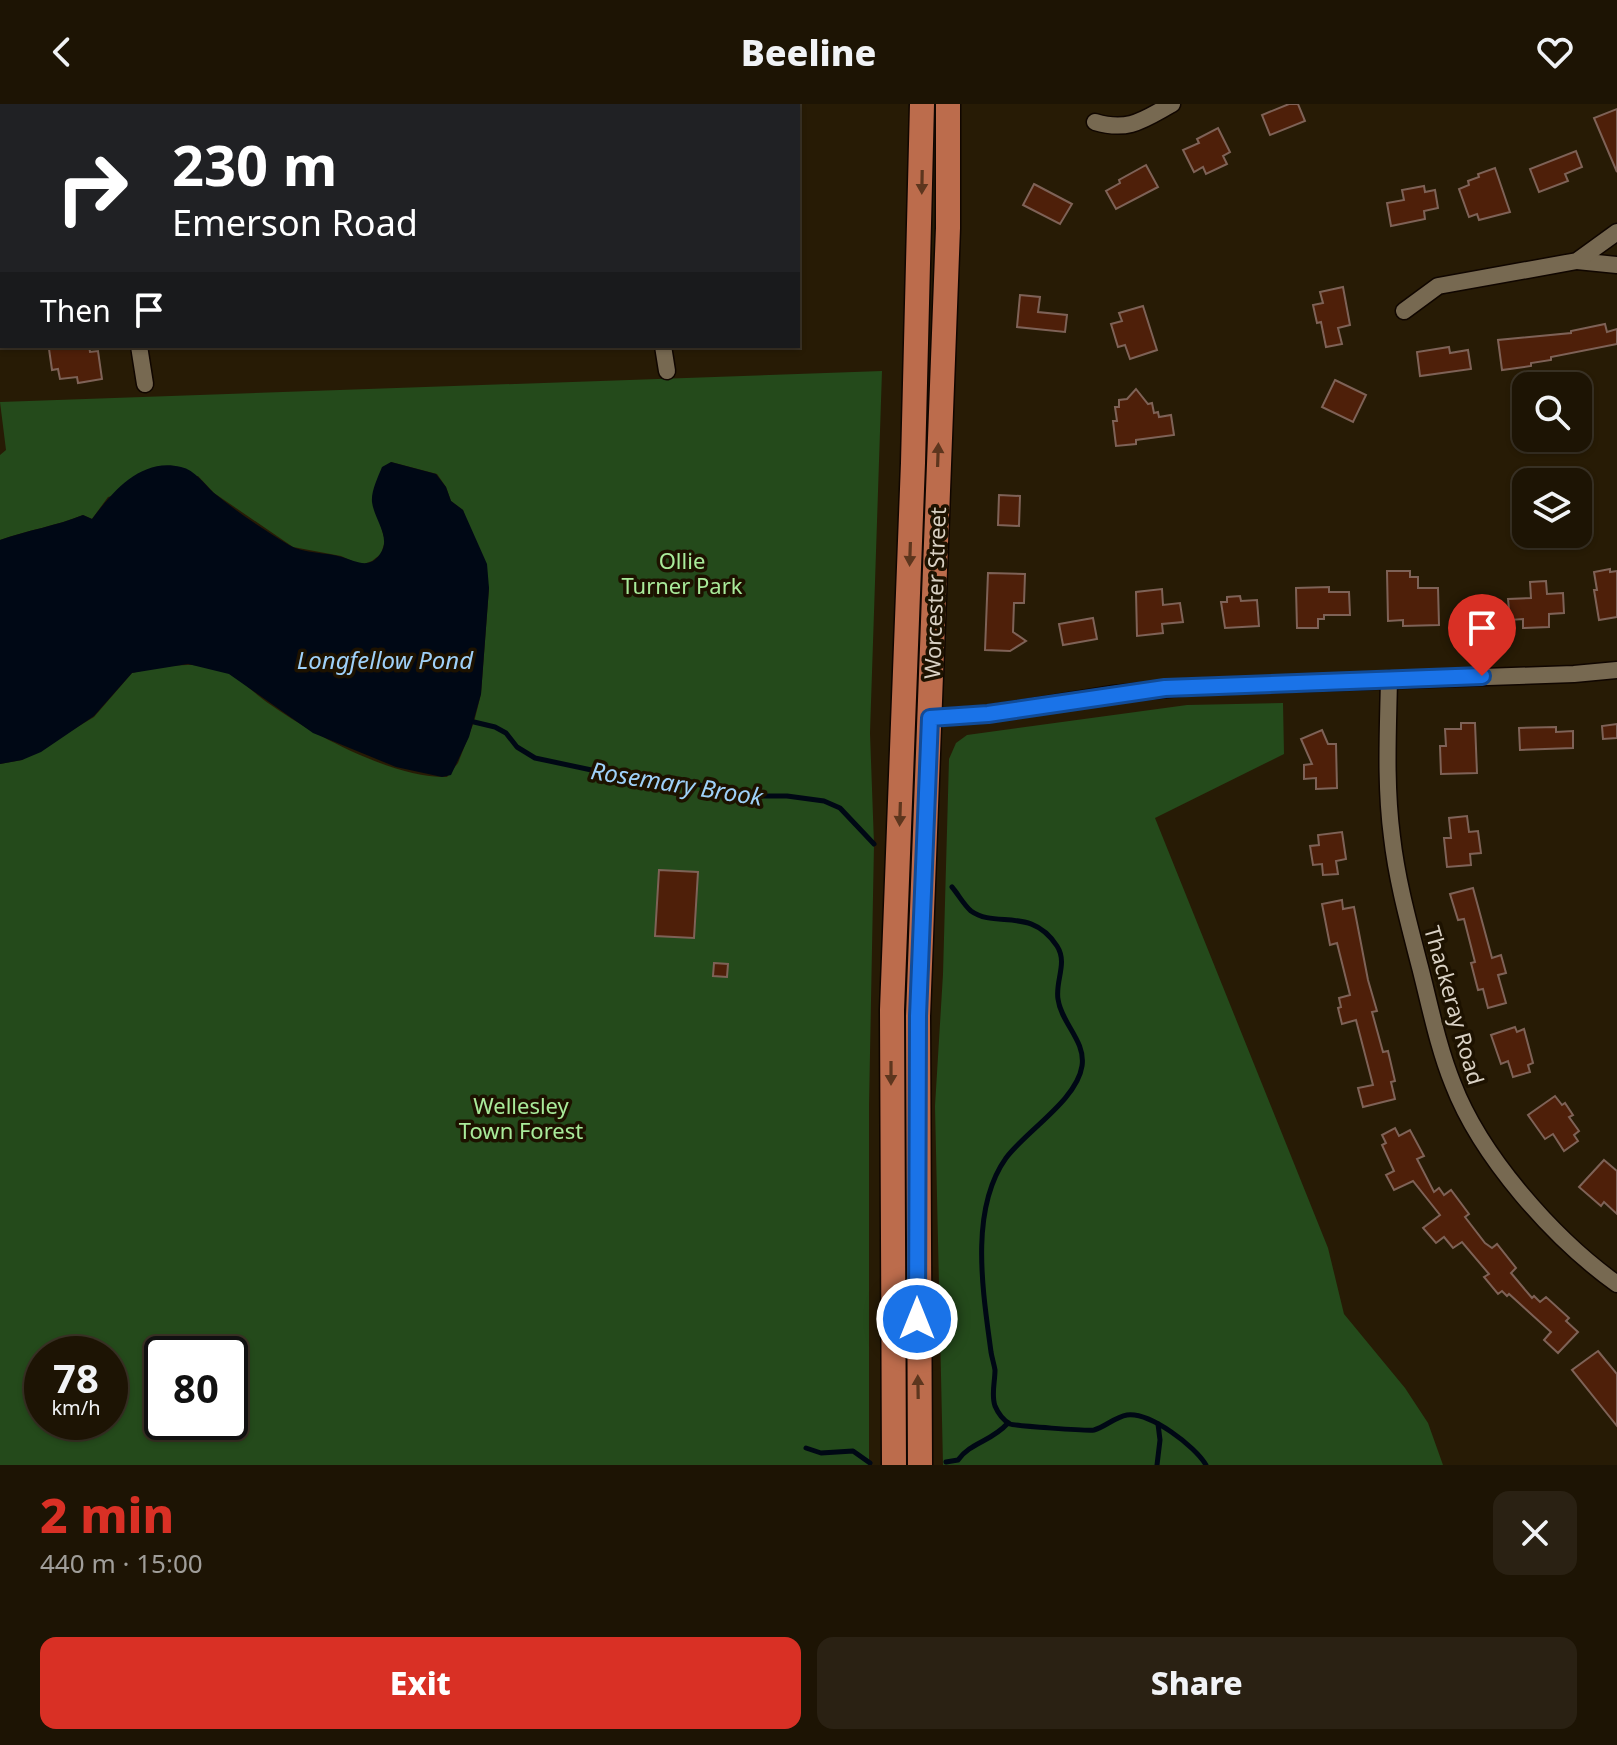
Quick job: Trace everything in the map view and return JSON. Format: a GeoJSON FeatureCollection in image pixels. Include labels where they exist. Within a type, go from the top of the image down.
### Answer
{"type":"FeatureCollection","features":[{"type":"Feature","properties":{"kind":"highway","name":"Worcester Street"},"geometry":{"type":"LineString","coordinates":[[894,1465],[892,1010],[910,568],[922,104]]}},
{"type":"Feature","properties":{"kind":"highway","name":"Worcester Street"},"geometry":{"type":"LineString","coordinates":[[920,1465],[917,1047],[948,228],[948,104]]}},
{"type":"Feature","properties":{"kind":"highway"},"geometry":{"type":"LineString","coordinates":[[948,228],[956,104]]}},
{"type":"Feature","properties":{"kind":"street"},"geometry":{"type":"LineString","coordinates":[[1095,122],[1113,128],[1127,126],[1172,104]]}},
{"type":"Feature","properties":{"kind":"street"},"geometry":{"type":"LineString","coordinates":[[1577,261],[1617,232]]}},
{"type":"Feature","properties":{"kind":"street"},"geometry":{"type":"LineString","coordinates":[[1404,311],[1438,286],[1577,261],[1617,265]]}},
{"type":"Feature","properties":{"kind":"street"},"geometry":{"type":"LineString","coordinates":[[139,348],[145,384]]}},
{"type":"Feature","properties":{"kind":"street"},"geometry":{"type":"LineString","coordinates":[[663,348],[667,371]]}},
{"type":"Feature","properties":{"kind":"street"},"geometry":{"type":"LineString","coordinates":[[930,718],[988,714],[1165,688],[1617,670]]}},
{"type":"Feature","properties":{"kind":"street","name":"Thackeray Road"},"geometry":{"type":"LineString","coordinates":[[1389,679],[1388,779],[1394,854],[1426,993],[1454,1087],[1474,1127],[1509,1177],[1558,1232],[1617,1284]]}},
{"type":"Feature","properties":{"kind":"green space","name":"Wellesley Town Forest"},"geometry":{"type":"Polygon","coordinates":[[[882,371],[870,733],[874,844],[869,1106],[869,1465],[0,1465],[0,764],[22,760],[94,717],[132,673],[192,665],[228,673],[286,715],[353,752],[402,770],[447,777],[458,763],[481,694],[489,588],[463,510],[451,501],[437,474],[391,462],[380,523],[385,541],[381,554],[361,565],[341,556],[293,547],[214,493],[198,476],[108,497],[92,519],[83,515],[0,540],[0,455],[6,450],[0,402],[882,371]]]}},
{"type":"Feature","properties":{"kind":"green space"},"geometry":{"type":"Polygon","coordinates":[[[1283,703],[1284,754],[1155,818],[1328,1248],[1344,1314],[1405,1388],[1428,1423],[1443,1465],[943,1465],[935,1106],[943,974],[949,759],[956,743],[967,735],[1187,705],[1283,703]]]}},
{"type":"Feature","properties":{"kind":"water","name":"Longfellow Pond"},"geometry":{"type":"Polygon","coordinates":[[[391,462],[436,474],[446,487],[451,501],[463,510],[487,564],[489,588],[481,694],[469,737],[451,775],[442,777],[396,767],[313,733],[229,674],[188,664],[132,673],[94,716],[41,752],[0,764],[0,540],[83,515],[92,519],[130,479],[154,467],[167,465],[191,471],[232,507],[289,545],[367,563],[376,559],[383,548],[383,535],[372,498],[382,467],[391,462]]]}},
{"type":"Feature","properties":{"kind":"building"},"geometry":{"type":"Polygon","coordinates":[[[1289,104],[1298,104],[1305,121],[1270,135],[1262,115],[1289,104]]]}},
{"type":"Feature","properties":{"kind":"building"},"geometry":{"type":"Polygon","coordinates":[[[1617,109],[1617,172],[1594,118],[1617,109]]]}},
{"type":"Feature","properties":{"kind":"building"},"geometry":{"type":"Polygon","coordinates":[[[1218,128],[1230,152],[1223,156],[1227,164],[1206,174],[1203,167],[1194,172],[1183,150],[1199,143],[1197,139],[1218,128]]]}},
{"type":"Feature","properties":{"kind":"building"},"geometry":{"type":"Polygon","coordinates":[[[1576,151],[1582,167],[1565,174],[1568,181],[1539,192],[1530,169],[1576,151]]]}},
{"type":"Feature","properties":{"kind":"building"},"geometry":{"type":"Polygon","coordinates":[[[1146,165],[1158,187],[1116,209],[1106,191],[1146,165]]]}},
{"type":"Feature","properties":{"kind":"building"},"geometry":{"type":"Polygon","coordinates":[[[1495,168],[1510,212],[1479,220],[1477,214],[1469,217],[1459,189],[1469,185],[1468,181],[1479,177],[1478,174],[1495,168]]]}},
{"type":"Feature","properties":{"kind":"building"},"geometry":{"type":"Polygon","coordinates":[[[1034,184],[1072,204],[1060,224],[1023,205],[1034,184]]]}},
{"type":"Feature","properties":{"kind":"building"},"geometry":{"type":"Polygon","coordinates":[[[1424,186],[1425,192],[1435,190],[1438,208],[1424,211],[1425,219],[1391,226],[1387,203],[1404,200],[1402,190],[1424,186]]]}},
{"type":"Feature","properties":{"kind":"building"},"geometry":{"type":"Polygon","coordinates":[[[1343,287],[1350,325],[1338,328],[1342,344],[1326,347],[1321,322],[1317,323],[1313,305],[1323,303],[1320,292],[1343,287]]]}},
{"type":"Feature","properties":{"kind":"building"},"geometry":{"type":"Polygon","coordinates":[[[1020,295],[1040,297],[1038,312],[1067,315],[1065,332],[1017,327],[1020,295]]]}},
{"type":"Feature","properties":{"kind":"building"},"geometry":{"type":"Polygon","coordinates":[[[1143,306],[1157,350],[1130,359],[1125,345],[1118,347],[1111,324],[1122,321],[1119,313],[1143,306]]]}},
{"type":"Feature","properties":{"kind":"building"},"geometry":{"type":"Polygon","coordinates":[[[1605,324],[1607,332],[1617,329],[1617,344],[1551,357],[1551,360],[1531,363],[1531,366],[1502,370],[1498,340],[1571,333],[1605,324]]]}},
{"type":"Feature","properties":{"kind":"building"},"geometry":{"type":"Polygon","coordinates":[[[1449,347],[1450,353],[1468,350],[1471,369],[1420,376],[1417,352],[1449,347]]]}},
{"type":"Feature","properties":{"kind":"building"},"geometry":{"type":"Polygon","coordinates":[[[89,348],[90,352],[98,351],[102,379],[78,383],[77,377],[60,379],[58,369],[52,370],[49,349],[89,348]]]}},
{"type":"Feature","properties":{"kind":"building"},"geometry":{"type":"Polygon","coordinates":[[[1335,380],[1366,395],[1353,422],[1322,407],[1335,380]]]}},
{"type":"Feature","properties":{"kind":"building"},"geometry":{"type":"Polygon","coordinates":[[[1136,389],[1148,404],[1152,403],[1154,413],[1158,412],[1159,417],[1171,415],[1174,435],[1116,446],[1115,407],[1119,407],[1119,400],[1127,399],[1136,389]]]}},
{"type":"Feature","properties":{"kind":"building"},"geometry":{"type":"Polygon","coordinates":[[[999,495],[1020,496],[1019,526],[998,525],[999,495]]]}},
{"type":"Feature","properties":{"kind":"building"},"geometry":{"type":"Polygon","coordinates":[[[1610,569],[1610,572],[1617,571],[1617,617],[1599,620],[1594,572],[1610,569]]]}},
{"type":"Feature","properties":{"kind":"building"},"geometry":{"type":"Polygon","coordinates":[[[1387,571],[1410,571],[1410,577],[1418,577],[1418,588],[1438,588],[1439,625],[1403,626],[1403,620],[1388,621],[1387,571]]]}},
{"type":"Feature","properties":{"kind":"building"},"geometry":{"type":"Polygon","coordinates":[[[988,573],[1025,574],[1024,603],[1014,603],[1013,632],[1026,641],[1010,651],[985,650],[988,573]]]}},
{"type":"Feature","properties":{"kind":"building"},"geometry":{"type":"Polygon","coordinates":[[[1546,581],[1547,594],[1563,593],[1564,613],[1549,614],[1549,627],[1523,628],[1523,619],[1510,620],[1508,599],[1531,598],[1530,582],[1546,581]]]}},
{"type":"Feature","properties":{"kind":"building"},"geometry":{"type":"Polygon","coordinates":[[[1329,587],[1329,592],[1349,592],[1350,615],[1324,615],[1324,619],[1318,619],[1318,628],[1297,628],[1296,588],[1329,587]]]}},
{"type":"Feature","properties":{"kind":"building"},"geometry":{"type":"Polygon","coordinates":[[[1162,589],[1163,605],[1180,603],[1183,622],[1162,624],[1163,633],[1137,636],[1136,592],[1162,589]]]}},
{"type":"Feature","properties":{"kind":"building"},"geometry":{"type":"Polygon","coordinates":[[[1240,596],[1241,601],[1257,600],[1259,626],[1225,628],[1221,602],[1227,602],[1227,597],[1240,596]]]}},
{"type":"Feature","properties":{"kind":"building"},"geometry":{"type":"Polygon","coordinates":[[[1093,618],[1097,639],[1063,645],[1059,624],[1093,618]]]}},
{"type":"Feature","properties":{"kind":"building"},"geometry":{"type":"Polygon","coordinates":[[[1461,723],[1475,723],[1477,773],[1441,774],[1440,746],[1446,746],[1445,729],[1461,729],[1461,723]]]}},
{"type":"Feature","properties":{"kind":"building"},"geometry":{"type":"Polygon","coordinates":[[[1617,724],[1617,738],[1603,739],[1602,726],[1617,724]]]}},
{"type":"Feature","properties":{"kind":"building"},"geometry":{"type":"Polygon","coordinates":[[[1556,727],[1556,732],[1573,731],[1573,748],[1520,750],[1519,728],[1556,727]]]}},
{"type":"Feature","properties":{"kind":"building"},"geometry":{"type":"Polygon","coordinates":[[[1322,730],[1328,744],[1336,744],[1337,788],[1316,789],[1316,778],[1304,779],[1304,765],[1312,764],[1301,739],[1322,730]]]}},
{"type":"Feature","properties":{"kind":"building"},"geometry":{"type":"Polygon","coordinates":[[[1467,816],[1469,832],[1478,831],[1481,853],[1470,854],[1471,865],[1447,867],[1444,838],[1451,838],[1449,818],[1467,816]]]}},
{"type":"Feature","properties":{"kind":"building"},"geometry":{"type":"Polygon","coordinates":[[[1342,832],[1346,859],[1336,861],[1338,874],[1323,875],[1322,864],[1313,865],[1310,846],[1319,845],[1318,835],[1342,832]]]}},
{"type":"Feature","properties":{"kind":"building"},"geometry":{"type":"Polygon","coordinates":[[[659,870],[698,872],[694,938],[655,936],[659,870]]]}},
{"type":"Feature","properties":{"kind":"building"},"geometry":{"type":"Polygon","coordinates":[[[1473,888],[1492,958],[1501,955],[1506,973],[1498,975],[1506,1003],[1488,1008],[1483,989],[1478,990],[1471,963],[1475,962],[1464,919],[1458,920],[1450,894],[1473,888]]]}},
{"type":"Feature","properties":{"kind":"building"},"geometry":{"type":"Polygon","coordinates":[[[1342,900],[1343,909],[1354,907],[1377,1011],[1372,1012],[1383,1052],[1388,1051],[1395,1081],[1391,1082],[1395,1099],[1363,1107],[1358,1088],[1373,1085],[1356,1020],[1342,1024],[1339,998],[1350,995],[1337,943],[1330,945],[1322,904],[1342,900]]]}},
{"type":"Feature","properties":{"kind":"building"},"geometry":{"type":"Polygon","coordinates":[[[714,963],[728,964],[727,977],[713,976],[714,963]]]}},
{"type":"Feature","properties":{"kind":"building"},"geometry":{"type":"Polygon","coordinates":[[[1515,1027],[1517,1032],[1524,1029],[1533,1063],[1528,1065],[1530,1072],[1513,1077],[1508,1061],[1501,1064],[1491,1035],[1515,1027]]]}},
{"type":"Feature","properties":{"kind":"building"},"geometry":{"type":"Polygon","coordinates":[[[1555,1096],[1562,1105],[1565,1103],[1573,1115],[1569,1117],[1579,1131],[1574,1135],[1578,1141],[1564,1151],[1553,1134],[1545,1139],[1528,1115],[1555,1096]]]}},
{"type":"Feature","properties":{"kind":"building"},"geometry":{"type":"Polygon","coordinates":[[[1395,1128],[1399,1136],[1410,1130],[1424,1156],[1417,1159],[1434,1192],[1439,1188],[1444,1195],[1451,1190],[1469,1214],[1465,1217],[1485,1243],[1492,1248],[1497,1244],[1516,1268],[1511,1273],[1532,1298],[1534,1296],[1540,1302],[1546,1297],[1569,1318],[1566,1321],[1578,1332],[1558,1353],[1544,1340],[1551,1332],[1509,1294],[1507,1296],[1502,1291],[1498,1294],[1484,1277],[1489,1274],[1462,1242],[1453,1248],[1444,1237],[1436,1243],[1423,1228],[1440,1215],[1413,1181],[1394,1190],[1386,1175],[1394,1171],[1382,1145],[1386,1143],[1382,1135],[1395,1128]]]}},
{"type":"Feature","properties":{"kind":"building"},"geometry":{"type":"Polygon","coordinates":[[[1604,1160],[1617,1171],[1617,1214],[1604,1202],[1601,1206],[1579,1187],[1604,1160]]]}},
{"type":"Feature","properties":{"kind":"building"},"geometry":{"type":"Polygon","coordinates":[[[1598,1351],[1617,1374],[1617,1426],[1572,1370],[1598,1351]]]}},
{"type":"Feature","properties":{"kind":"waterway","name":"Rosemary Brook"},"geometry":{"type":"LineString","coordinates":[[474,722],[506,733],[517,747],[535,758],[601,772],[692,782],[713,790],[749,796],[787,796],[824,801],[840,808],[874,844]]}},
{"type":"Feature","properties":{"kind":"waterway","name":"Rosemary Brook"},"geometry":{"type":"LineString","coordinates":[[952,887],[971,911],[981,916],[1036,926],[1057,946],[1061,959],[1060,1008],[1077,1040],[1082,1057],[1078,1079],[1071,1091],[1006,1158],[994,1179],[987,1202],[983,1226],[982,1278],[995,1370],[995,1406],[1010,1424],[1052,1428],[1094,1430],[1127,1415],[1148,1419],[1171,1432],[1206,1465]]}},
{"type":"Feature","properties":{"kind":"waterway"},"geometry":{"type":"LineString","coordinates":[[946,1462],[958,1460],[1008,1423]]}},
{"type":"Feature","properties":{"kind":"waterway","name":"Rosemary Brook"},"geometry":{"type":"LineString","coordinates":[[1157,1465],[1158,1424]]}},
{"type":"Feature","properties":{"kind":"waterway"},"geometry":{"type":"LineString","coordinates":[[806,1448],[821,1453],[853,1451],[870,1463]]}},
{"type":"Feature","properties":{"kind":"route"},"geometry":{"type":"LineString","coordinates":[[917,1319],[918,1016],[930,718],[988,714],[1165,688],[1482,676]]}},
{"type":"Feature","properties":{"kind":"park label","name":"Ollie Turner Park"},"geometry":{"type":"Point","coordinates":[682,572]}}]}
